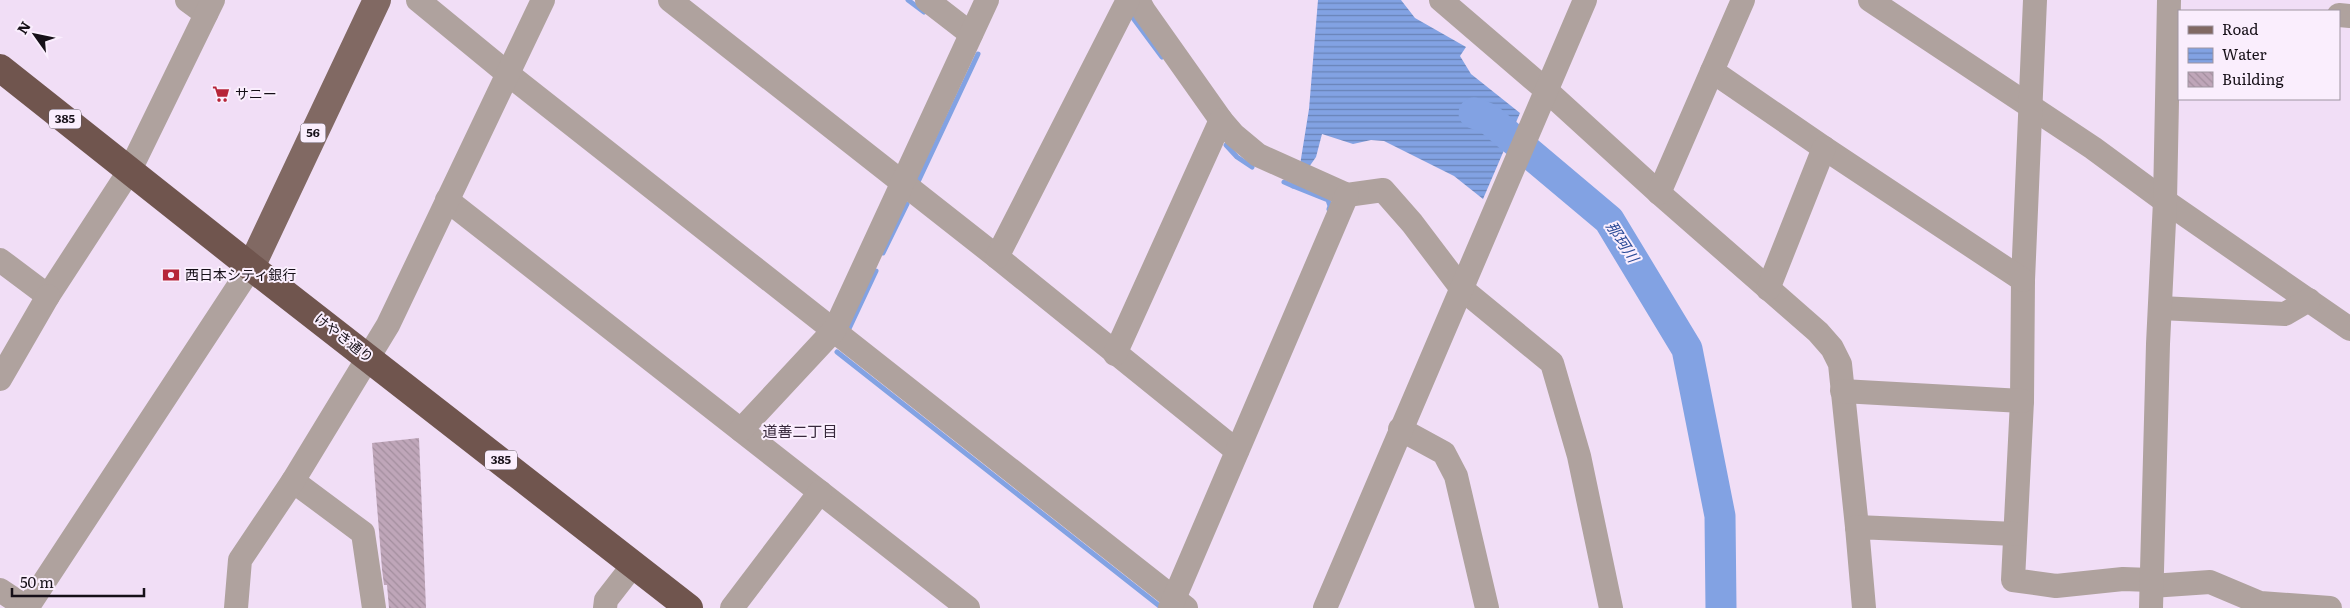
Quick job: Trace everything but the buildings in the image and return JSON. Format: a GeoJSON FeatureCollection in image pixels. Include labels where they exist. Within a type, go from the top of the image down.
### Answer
{"type":"FeatureCollection","features":[{"type":"Feature","properties":{"kind":"highway","name":"けやき通り"},"geometry":{"type":"LineString","coordinates":[[0,68],[251,267],[368,356],[689,608]]}},
{"type":"Feature","properties":{"kind":"main road","name":"56"},"geometry":{"type":"LineString","coordinates":[[251,267],[377,0]]}},
{"type":"Feature","properties":{"kind":"street"},"geometry":{"type":"LineString","coordinates":[[0,379],[48,296],[130,170],[210,7],[187,0]]}},
{"type":"Feature","properties":{"kind":"street"},"geometry":{"type":"LineString","coordinates":[[418,0],[508,74],[835,329],[1177,605],[1237,451],[1347,195]]}},
{"type":"Feature","properties":{"kind":"street"},"geometry":{"type":"LineString","coordinates":[[236,608],[240,560],[293,481],[388,325],[542,0]]}},
{"type":"Feature","properties":{"kind":"street"},"geometry":{"type":"LineString","coordinates":[[670,0],[997,257],[1237,451]]}},
{"type":"Feature","properties":{"kind":"street"},"geometry":{"type":"LineString","coordinates":[[927,0],[971,34]]}},
{"type":"Feature","properties":{"kind":"street"},"geometry":{"type":"LineString","coordinates":[[741,430],[835,329],[987,0]]}},
{"type":"Feature","properties":{"kind":"street"},"geometry":{"type":"LineString","coordinates":[[997,257],[1128,0]]}},
{"type":"Feature","properties":{"kind":"street"},"geometry":{"type":"LineString","coordinates":[[1138,0],[1221,120],[1234,135],[1258,155],[1347,195],[1383,190],[1464,284],[1552,363],[1580,456],[1611,608]]}},
{"type":"Feature","properties":{"kind":"street"},"geometry":{"type":"LineString","coordinates":[[1441,0],[1544,96],[1659,193],[1818,332],[1832,348],[1840,364],[1864,608]]}},
{"type":"Feature","properties":{"kind":"street"},"geometry":{"type":"LineString","coordinates":[[1325,608],[1585,0]]}},
{"type":"Feature","properties":{"kind":"street"},"geometry":{"type":"LineString","coordinates":[[1659,193],[1743,0]]}},
{"type":"Feature","properties":{"kind":"street"},"geometry":{"type":"LineString","coordinates":[[1870,0],[2094,148],[2166,201],[2349,327]]}},
{"type":"Feature","properties":{"kind":"street"},"geometry":{"type":"LineString","coordinates":[[2035,0],[2032,107],[2023,280],[2022,400],[2013,580],[2056,586],[2123,579],[2151,591],[2210,582],[2260,603],[2330,608]]}},
{"type":"Feature","properties":{"kind":"street"},"geometry":{"type":"LineString","coordinates":[[2151,591],[2160,308],[2166,201],[2169,0]]}},
{"type":"Feature","properties":{"kind":"street"},"geometry":{"type":"LineString","coordinates":[[1712,71],[2023,280]]}},
{"type":"Feature","properties":{"kind":"street"},"geometry":{"type":"LineString","coordinates":[[1115,354],[1221,120]]}},
{"type":"Feature","properties":{"kind":"street"},"geometry":{"type":"LineString","coordinates":[[1768,289],[1824,148]]}},
{"type":"Feature","properties":{"kind":"street"},"geometry":{"type":"LineString","coordinates":[[447,200],[968,608]]}},
{"type":"Feature","properties":{"kind":"street"},"geometry":{"type":"LineString","coordinates":[[0,260],[48,296]]}},
{"type":"Feature","properties":{"kind":"street"},"geometry":{"type":"LineString","coordinates":[[0,590],[27,608],[251,267]]}},
{"type":"Feature","properties":{"kind":"street"},"geometry":{"type":"LineString","coordinates":[[2160,308],[2285,314],[2308,300]]}},
{"type":"Feature","properties":{"kind":"street"},"geometry":{"type":"LineString","coordinates":[[1842,391],[2022,400]]}},
{"type":"Feature","properties":{"kind":"street"},"geometry":{"type":"LineString","coordinates":[[1400,429],[1444,453],[1456,476],[1481,602]]}},
{"type":"Feature","properties":{"kind":"street"},"geometry":{"type":"LineString","coordinates":[[293,481],[363,533],[374,608]]}},
{"type":"Feature","properties":{"kind":"street"},"geometry":{"type":"LineString","coordinates":[[732,608],[820,492]]}},
{"type":"Feature","properties":{"kind":"street"},"geometry":{"type":"LineString","coordinates":[[1857,527],[2014,534]]}},
{"type":"Feature","properties":{"kind":"street"},"geometry":{"type":"LineString","coordinates":[[607,605],[634,564]]}},
{"type":"Feature","properties":{"kind":"water"},"geometry":{"type":"Polygon","coordinates":[[[1318,0],[1401,0],[1415,18],[1466,47],[1460,56],[1471,74],[1520,113],[1483,199],[1454,176],[1384,141],[1371,140],[1353,144],[1322,134],[1316,157],[1309,167],[1300,165],[1309,109],[1318,0]]]}},
{"type":"Feature","properties":{"kind":"waterway"},"geometry":{"type":"LineString","coordinates":[[908,0],[924,12]]}},
{"type":"Feature","properties":{"kind":"waterway"},"geometry":{"type":"LineString","coordinates":[[1133,18],[1162,57]]}},
{"type":"Feature","properties":{"kind":"waterway"},"geometry":{"type":"LineString","coordinates":[[917,184],[978,54]]}},
{"type":"Feature","properties":{"kind":"waterway","name":"那珂川"},"geometry":{"type":"LineString","coordinates":[[1474,113],[1489,119],[1609,220],[1687,349],[1720,516],[1721,608]]}},
{"type":"Feature","properties":{"kind":"waterway"},"geometry":{"type":"LineString","coordinates":[[1226,145],[1237,157],[1252,167]]}},
{"type":"Feature","properties":{"kind":"waterway"},"geometry":{"type":"LineString","coordinates":[[1284,182],[1293,186]]}},
{"type":"Feature","properties":{"kind":"waterway"},"geometry":{"type":"LineString","coordinates":[[1296,182],[1293,186],[1328,200],[1329,209]]}},
{"type":"Feature","properties":{"kind":"waterway"},"geometry":{"type":"LineString","coordinates":[[883,253],[907,204]]}},
{"type":"Feature","properties":{"kind":"waterway"},"geometry":{"type":"LineString","coordinates":[[847,333],[876,271]]}},
{"type":"Feature","properties":{"kind":"waterway"},"geometry":{"type":"LineString","coordinates":[[837,352],[1162,608]]}},
{"type":"Feature","properties":{"kind":"place","name":"サニー"},"geometry":{"type":"Point","coordinates":[221,94]}},
{"type":"Feature","properties":{"kind":"place","name":"西日本シティ銀行"},"geometry":{"type":"Point","coordinates":[171,275]}},
{"type":"Feature","properties":{"kind":"district","name":"道善二丁目"},"geometry":{"type":"Point","coordinates":[800,432]}}]}
